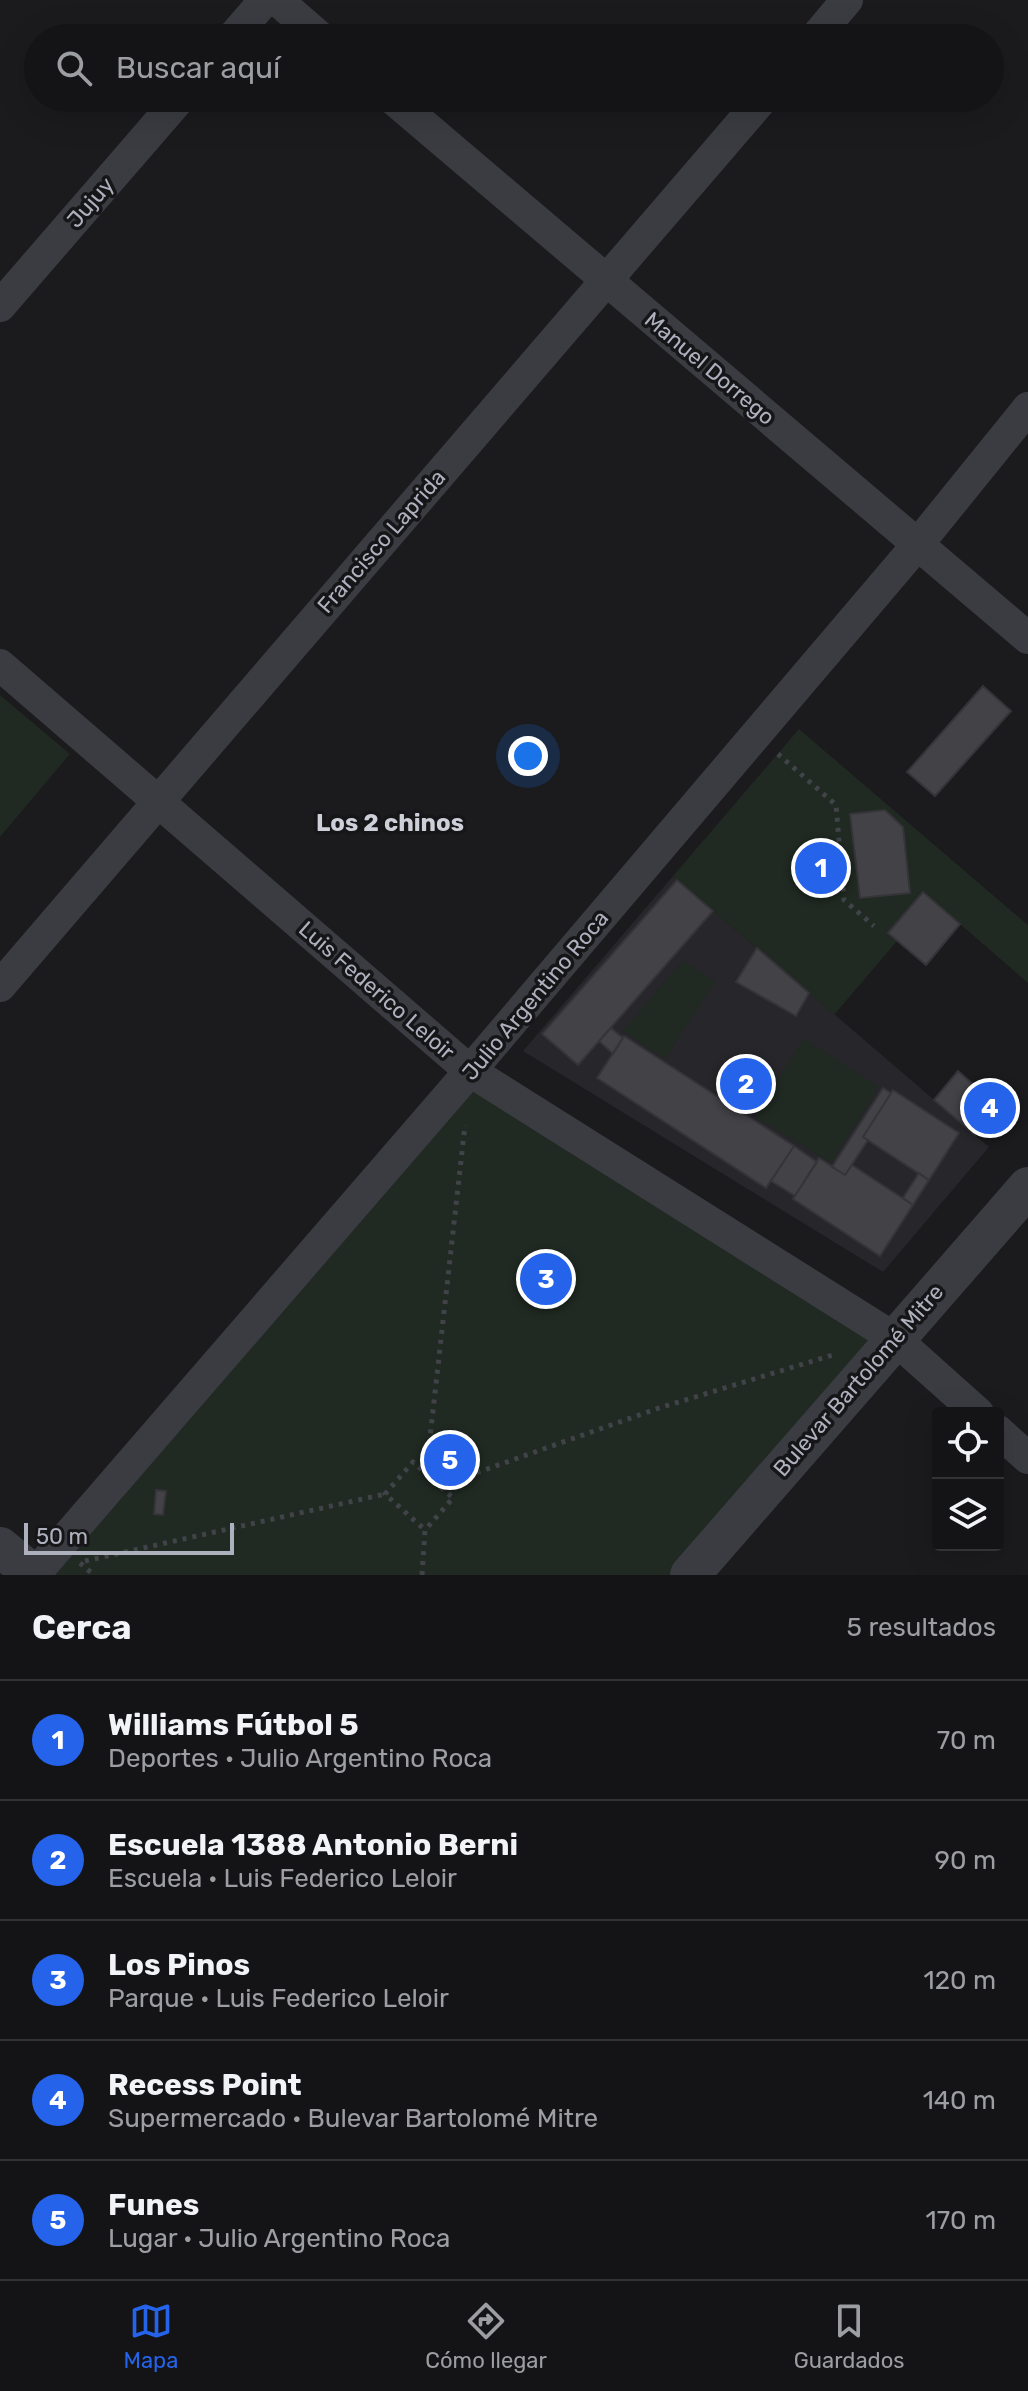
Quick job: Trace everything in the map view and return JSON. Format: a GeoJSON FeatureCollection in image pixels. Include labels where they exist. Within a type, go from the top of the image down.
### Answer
{"type":"FeatureCollection","features":[{"type":"Feature","properties":{"kind":"street"},"geometry":{"type":"LineString","coordinates":[[244,24],[265,0]]}},
{"type":"Feature","properties":{"kind":"street"},"geometry":{"type":"LineString","coordinates":[[277,0],[305,24]]}},
{"type":"Feature","properties":{"kind":"street"},"geometry":{"type":"LineString","coordinates":[[827,24],[847,0]]}},
{"type":"Feature","properties":{"kind":"street","name":"Jujuy"},"geometry":{"type":"LineString","coordinates":[[0,306],[168,112]]}},
{"type":"Feature","properties":{"kind":"street","name":"Manuel Dorrego"},"geometry":{"type":"LineString","coordinates":[[408,112],[1028,638]]}},
{"type":"Feature","properties":{"kind":"street","name":"Francisco Laprida"},"geometry":{"type":"LineString","coordinates":[[0,986],[751,112]]}},
{"type":"Feature","properties":{"kind":"street","name":"Julio Argentino Roca"},"geometry":{"type":"LineString","coordinates":[[34,1575],[470,1071],[918,544],[1028,408]]}},
{"type":"Feature","properties":{"kind":"street","name":"Luis Federico Leloir"},"geometry":{"type":"LineString","coordinates":[[0,665],[470,1071],[894,1338],[971,1407]]}},
{"type":"Feature","properties":{"kind":"street","name":"Bulevar Bartolomé Mitre"},"geometry":{"type":"LineString","coordinates":[[690,1575],[1028,1187]]}},
{"type":"Feature","properties":{"kind":"street"},"geometry":{"type":"LineString","coordinates":[[1004,1436],[1028,1458]]}},
{"type":"Feature","properties":{"kind":"street"},"geometry":{"type":"LineString","coordinates":[[0,1547],[34,1575]]}},
{"type":"Feature","properties":{"kind":"path"},"geometry":{"type":"LineString","coordinates":[[756,735],[836,805],[844,900],[874,926]]}},
{"type":"Feature","properties":{"kind":"path"},"geometry":{"type":"LineString","coordinates":[[426,1473],[465,1125]]}},
{"type":"Feature","properties":{"kind":"path"},"geometry":{"type":"LineString","coordinates":[[439,1486],[659,1408],[837,1354]]}},
{"type":"Feature","properties":{"kind":"path"},"geometry":{"type":"LineString","coordinates":[[94,1575],[80,1563],[385,1494],[413,1462],[453,1498],[425,1530],[422,1575]]}},
{"type":"Feature","properties":{"kind":"path"},"geometry":{"type":"LineString","coordinates":[[385,1494],[425,1530]]}},
{"type":"Feature","properties":{"kind":"shaded area"},"geometry":{"type":"Polygon","coordinates":[[[0,695],[70,754],[0,837],[0,695]]]}},
{"type":"Feature","properties":{"kind":"shaded area"},"geometry":{"type":"Polygon","coordinates":[[[799,729],[1028,925],[1028,983],[923,892],[889,932],[898,940],[834,1015],[673,876],[799,729]]]}},
{"type":"Feature","properties":{"kind":"shaded area"},"geometry":{"type":"Polygon","coordinates":[[[673,876],[989,1147],[883,1272],[523,1051],[673,876]]]}},
{"type":"Feature","properties":{"kind":"shaded area"},"geometry":{"type":"Polygon","coordinates":[[[682,961],[715,981],[665,1059],[623,1031],[682,961]]]}},
{"type":"Feature","properties":{"kind":"shaded area"},"geometry":{"type":"Polygon","coordinates":[[[804,1038],[879,1087],[831,1163],[754,1116],[804,1038]]]}},
{"type":"Feature","properties":{"kind":"shaded area"},"geometry":{"type":"Polygon","coordinates":[[[470,1071],[894,1338],[690,1575],[34,1575],[470,1071]]]}},
{"type":"Feature","properties":{"kind":"building"},"geometry":{"type":"Polygon","coordinates":[[[983,686],[1011,711],[935,796],[907,772],[983,686]]]}},
{"type":"Feature","properties":{"kind":"building"},"geometry":{"type":"Polygon","coordinates":[[[885,810],[903,827],[910,893],[860,898],[850,814],[885,810]]]}},
{"type":"Feature","properties":{"kind":"building"},"geometry":{"type":"Polygon","coordinates":[[[677,880],[713,911],[578,1065],[542,1034],[677,880]]]}},
{"type":"Feature","properties":{"kind":"building"},"geometry":{"type":"Polygon","coordinates":[[[923,892],[960,924],[926,965],[888,933],[923,892]]]}},
{"type":"Feature","properties":{"kind":"building"},"geometry":{"type":"Polygon","coordinates":[[[757,948],[809,993],[796,1016],[736,982],[757,948]]]}},
{"type":"Feature","properties":{"kind":"building"},"geometry":{"type":"Polygon","coordinates":[[[611,1028],[623,1038],[613,1054],[599,1041],[611,1028]]]}},
{"type":"Feature","properties":{"kind":"building"},"geometry":{"type":"Polygon","coordinates":[[[624,1036],[794,1146],[766,1188],[597,1078],[624,1036]]]}},
{"type":"Feature","properties":{"kind":"building"},"geometry":{"type":"Polygon","coordinates":[[[958,1071],[983,1093],[971,1107],[987,1121],[975,1135],[934,1100],[958,1071]]]}},
{"type":"Feature","properties":{"kind":"building"},"geometry":{"type":"Polygon","coordinates":[[[883,1088],[891,1093],[863,1137],[868,1140],[845,1175],[832,1167],[883,1088]]]}},
{"type":"Feature","properties":{"kind":"building"},"geometry":{"type":"Polygon","coordinates":[[[893,1090],[959,1133],[929,1180],[863,1137],[893,1090]]]}},
{"type":"Feature","properties":{"kind":"building"},"geometry":{"type":"Polygon","coordinates":[[[985,1090],[1008,1110],[994,1127],[971,1107],[985,1090]]]}},
{"type":"Feature","properties":{"kind":"building"},"geometry":{"type":"Polygon","coordinates":[[[794,1146],[817,1162],[795,1196],[771,1181],[794,1146]]]}},
{"type":"Feature","properties":{"kind":"building"},"geometry":{"type":"Polygon","coordinates":[[[819,1158],[845,1175],[852,1165],[913,1205],[880,1256],[793,1199],[819,1158]]]}},
{"type":"Feature","properties":{"kind":"building"},"geometry":{"type":"Polygon","coordinates":[[[919,1173],[929,1180],[913,1205],[903,1198],[919,1173]]]}},
{"type":"Feature","properties":{"kind":"building"},"geometry":{"type":"Polygon","coordinates":[[[156,1490],[166,1491],[163,1515],[154,1514],[156,1490]]]}},
{"type":"Feature","properties":{"kind":"place","name":"Williams Fútbol 5"},"geometry":{"type":"Point","coordinates":[821,868]}},
{"type":"Feature","properties":{"kind":"place","name":"Escuela 1388 Antonio Berni"},"geometry":{"type":"Point","coordinates":[746,1084]}},
{"type":"Feature","properties":{"kind":"place","name":"Recess Point"},"geometry":{"type":"Point","coordinates":[990,1108]}},
{"type":"Feature","properties":{"kind":"place","name":"Los Pinos"},"geometry":{"type":"Point","coordinates":[546,1279]}},
{"type":"Feature","properties":{"kind":"place","name":"Funes"},"geometry":{"type":"Point","coordinates":[450,1460]}},
{"type":"Feature","properties":{"kind":"district","name":"Los 2 chinos"},"geometry":{"type":"Point","coordinates":[390,823]}}]}
